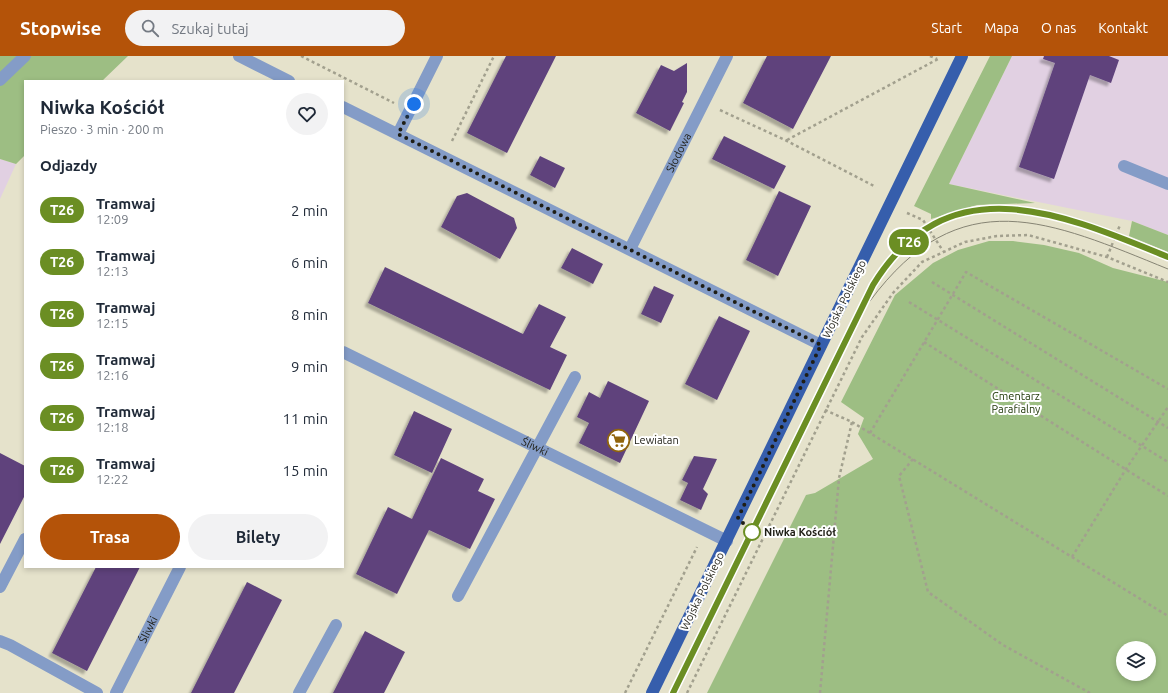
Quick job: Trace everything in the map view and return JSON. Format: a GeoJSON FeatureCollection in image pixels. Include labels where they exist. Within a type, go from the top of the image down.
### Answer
{"type":"FeatureCollection","features":[{"type":"Feature","properties":{"kind":"main road","name":"Wojska Polskiego"},"geometry":{"type":"LineString","coordinates":[[652,693],[962,56]]}},
{"type":"Feature","properties":{"kind":"street"},"geometry":{"type":"LineString","coordinates":[[0,80],[25,56]]}},
{"type":"Feature","properties":{"kind":"street"},"geometry":{"type":"LineString","coordinates":[[239,56],[288,80]]}},
{"type":"Feature","properties":{"kind":"street"},"geometry":{"type":"LineString","coordinates":[[398,134],[437,56]]}},
{"type":"Feature","properties":{"kind":"street","name":"Słodowa"},"geometry":{"type":"LineString","coordinates":[[630,249],[727,56]]}},
{"type":"Feature","properties":{"kind":"street"},"geometry":{"type":"LineString","coordinates":[[344,107],[821,345]]}},
{"type":"Feature","properties":{"kind":"street"},"geometry":{"type":"LineString","coordinates":[[1124,166],[1168,184]]}},
{"type":"Feature","properties":{"kind":"street","name":"Śliwki"},"geometry":{"type":"LineString","coordinates":[[344,352],[727,541]]}},
{"type":"Feature","properties":{"kind":"street"},"geometry":{"type":"LineString","coordinates":[[458,596],[575,377]]}},
{"type":"Feature","properties":{"kind":"street"},"geometry":{"type":"LineString","coordinates":[[0,588],[24,541]]}},
{"type":"Feature","properties":{"kind":"street","name":"Śliwki"},"geometry":{"type":"LineString","coordinates":[[116,693],[179,568]]}},
{"type":"Feature","properties":{"kind":"street"},"geometry":{"type":"LineString","coordinates":[[299,693],[336,625]]}},
{"type":"Feature","properties":{"kind":"street"},"geometry":{"type":"LineString","coordinates":[[0,641],[97,693]]}},
{"type":"Feature","properties":{"kind":"path"},"geometry":{"type":"LineString","coordinates":[[301,56],[401,107]]}},
{"type":"Feature","properties":{"kind":"path"},"geometry":{"type":"LineString","coordinates":[[443,158],[494,56]]}},
{"type":"Feature","properties":{"kind":"path"},"geometry":{"type":"LineString","coordinates":[[930,56],[939,58]]}},
{"type":"Feature","properties":{"kind":"path"},"geometry":{"type":"LineString","coordinates":[[787,141],[939,58]]}},
{"type":"Feature","properties":{"kind":"path"},"geometry":{"type":"LineString","coordinates":[[934,66],[939,58]]}},
{"type":"Feature","properties":{"kind":"path"},"geometry":{"type":"LineString","coordinates":[[703,102],[787,141],[876,187]]}},
{"type":"Feature","properties":{"kind":"path"},"geometry":{"type":"LineString","coordinates":[[872,194],[879,180]]}},
{"type":"Feature","properties":{"kind":"path"},"geometry":{"type":"LineString","coordinates":[[904,218],[907,212],[923,220],[943,251]]}},
{"type":"Feature","properties":{"kind":"path"},"geometry":{"type":"LineString","coordinates":[[1107,257],[1120,225]]}},
{"type":"Feature","properties":{"kind":"path"},"geometry":{"type":"LineString","coordinates":[[687,693],[862,337],[893,293],[922,262],[965,242],[997,236],[1028,235],[1107,257],[1168,282]]}},
{"type":"Feature","properties":{"kind":"path"},"geometry":{"type":"LineString","coordinates":[[870,432],[966,272],[1168,390]]}},
{"type":"Feature","properties":{"kind":"path"},"geometry":{"type":"LineString","coordinates":[[932,282],[1168,428]]}},
{"type":"Feature","properties":{"kind":"path"},"geometry":{"type":"LineString","coordinates":[[909,302],[1168,462]]}},
{"type":"Feature","properties":{"kind":"path"},"geometry":{"type":"LineString","coordinates":[[924,342],[1168,496]]}},
{"type":"Feature","properties":{"kind":"path"},"geometry":{"type":"LineString","coordinates":[[1072,557],[1126,469],[1168,407]]}},
{"type":"Feature","properties":{"kind":"path"},"geometry":{"type":"LineString","coordinates":[[825,410],[870,432],[1168,616]]}},
{"type":"Feature","properties":{"kind":"path"},"geometry":{"type":"LineString","coordinates":[[820,693],[839,478],[852,422]]}},
{"type":"Feature","properties":{"kind":"path"},"geometry":{"type":"LineString","coordinates":[[913,459],[899,476],[928,592],[1003,645],[1090,693]]}},
{"type":"Feature","properties":{"kind":"path"},"geometry":{"type":"LineString","coordinates":[[625,693],[700,543],[707,532]]}},
{"type":"Feature","properties":{"kind":"shaded area"},"geometry":{"type":"Polygon","coordinates":[[[1012,56],[1168,56],[1168,235],[1132,221],[949,184],[1012,56]]]}},
{"type":"Feature","properties":{"kind":"shaded area"},"geometry":{"type":"Polygon","coordinates":[[[0,159],[16,164],[0,199],[0,159]]]}},
{"type":"Feature","properties":{"kind":"green space"},"geometry":{"type":"Polygon","coordinates":[[[0,56],[128,56],[103,80],[24,80],[24,156],[16,164],[0,159],[0,56]]]}},
{"type":"Feature","properties":{"kind":"green space"},"geometry":{"type":"Polygon","coordinates":[[[990,56],[1012,56],[949,184],[1035,203],[977,205],[931,219],[931,214],[914,206],[990,56]]]}},
{"type":"Feature","properties":{"kind":"green space"},"geometry":{"type":"Polygon","coordinates":[[[1132,221],[1168,235],[1168,252],[1129,236],[1132,221]]]}},
{"type":"Feature","properties":{"kind":"green space","name":"Cmentarz Parafialny"},"geometry":{"type":"Polygon","coordinates":[[[989,241],[1013,241],[1044,245],[1079,253],[1113,268],[1168,282],[1168,693],[707,693],[806,495],[815,493],[873,459],[858,434],[864,418],[841,402],[895,295],[933,263],[958,250],[989,241]]]}},
{"type":"Feature","properties":{"kind":"building"},"geometry":{"type":"Polygon","coordinates":[[[506,56],[556,56],[507,153],[467,133],[506,56]]]}},
{"type":"Feature","properties":{"kind":"building"},"geometry":{"type":"Polygon","coordinates":[[[767,56],[831,56],[793,129],[743,103],[767,56]]]}},
{"type":"Feature","properties":{"kind":"building"},"geometry":{"type":"Polygon","coordinates":[[[1044,56],[1109,56],[1119,60],[1111,83],[1090,75],[1054,179],[1019,167],[1055,63],[1043,59],[1044,56]]]}},
{"type":"Feature","properties":{"kind":"building"},"geometry":{"type":"Polygon","coordinates":[[[687,63],[687,92],[682,102],[684,103],[670,131],[636,113],[661,65],[674,71],[687,63]]]}},
{"type":"Feature","properties":{"kind":"building"},"geometry":{"type":"Polygon","coordinates":[[[724,136],[786,166],[774,189],[712,159],[724,136]]]}},
{"type":"Feature","properties":{"kind":"building"},"geometry":{"type":"Polygon","coordinates":[[[540,156],[565,168],[555,188],[530,175],[540,156]]]}},
{"type":"Feature","properties":{"kind":"building"},"geometry":{"type":"Polygon","coordinates":[[[779,191],[811,206],[778,276],[746,260],[779,191]]]}},
{"type":"Feature","properties":{"kind":"building"},"geometry":{"type":"Polygon","coordinates":[[[467,193],[514,218],[517,228],[500,259],[441,227],[457,196],[467,193]]]}},
{"type":"Feature","properties":{"kind":"building"},"geometry":{"type":"Polygon","coordinates":[[[572,248],[603,264],[593,284],[561,268],[572,248]]]}},
{"type":"Feature","properties":{"kind":"building"},"geometry":{"type":"Polygon","coordinates":[[[385,267],[523,334],[539,304],[566,317],[550,347],[567,355],[550,390],[368,303],[385,267]]]}},
{"type":"Feature","properties":{"kind":"building"},"geometry":{"type":"Polygon","coordinates":[[[654,286],[674,295],[661,323],[641,314],[654,286]]]}},
{"type":"Feature","properties":{"kind":"building"},"geometry":{"type":"Polygon","coordinates":[[[719,316],[750,331],[717,400],[685,384],[719,316]]]}},
{"type":"Feature","properties":{"kind":"building"},"geometry":{"type":"Polygon","coordinates":[[[608,381],[649,401],[620,463],[579,443],[589,423],[577,417],[589,392],[600,398],[608,381]]]}},
{"type":"Feature","properties":{"kind":"building"},"geometry":{"type":"Polygon","coordinates":[[[414,411],[452,429],[432,473],[394,455],[414,411]]]}},
{"type":"Feature","properties":{"kind":"building"},"geometry":{"type":"Polygon","coordinates":[[[0,453],[24,465],[24,497],[0,544],[0,453]]]}},
{"type":"Feature","properties":{"kind":"building"},"geometry":{"type":"Polygon","coordinates":[[[694,456],[717,459],[703,489],[708,494],[701,510],[680,500],[688,483],[682,480],[694,456]]]}},
{"type":"Feature","properties":{"kind":"building"},"geometry":{"type":"Polygon","coordinates":[[[441,458],[484,479],[478,491],[495,499],[470,549],[429,530],[397,594],[356,574],[388,507],[412,519],[441,458]]]}},
{"type":"Feature","properties":{"kind":"building"},"geometry":{"type":"Polygon","coordinates":[[[95,568],[139,568],[87,671],[52,653],[95,568]]]}},
{"type":"Feature","properties":{"kind":"building"},"geometry":{"type":"Polygon","coordinates":[[[247,582],[282,600],[234,693],[191,693],[247,582]]]}},
{"type":"Feature","properties":{"kind":"building"},"geometry":{"type":"Polygon","coordinates":[[[365,631],[405,652],[384,693],[333,693],[365,631]]]}},
{"type":"Feature","properties":{"kind":"tram line","name":"T26"},"geometry":{"type":"LineString","coordinates":[[673,693],[873,285],[896,253],[918,234],[952,216],[981,210],[1010,208],[1029,210],[1068,219],[1106,232],[1168,257]]}},
{"type":"Feature","properties":{"kind":"tram line"},"geometry":{"type":"LineString","coordinates":[[673,693],[874,283],[901,249],[927,229],[956,215],[987,209],[1018,209],[1049,214],[1080,223],[1110,233],[1168,257]]}},
{"type":"Feature","properties":{"kind":"tram line"},"geometry":{"type":"LineString","coordinates":[[870,301],[904,263],[938,238],[973,225],[1008,221],[1046,226],[1084,237],[1168,269]]}},
{"type":"Feature","properties":{"kind":"place","name":"Lewiatan"},"geometry":{"type":"Point","coordinates":[619,440]}},
{"type":"Feature","properties":{"kind":"place","name":"Niwka Kościół"},"geometry":{"type":"Point","coordinates":[752,532]}},
{"type":"Feature","properties":{"kind":"route"},"geometry":{"type":"LineString","coordinates":[[414,104],[398,134],[443,158],[630,249],[821,345],[738,518],[752,532]]}}]}
